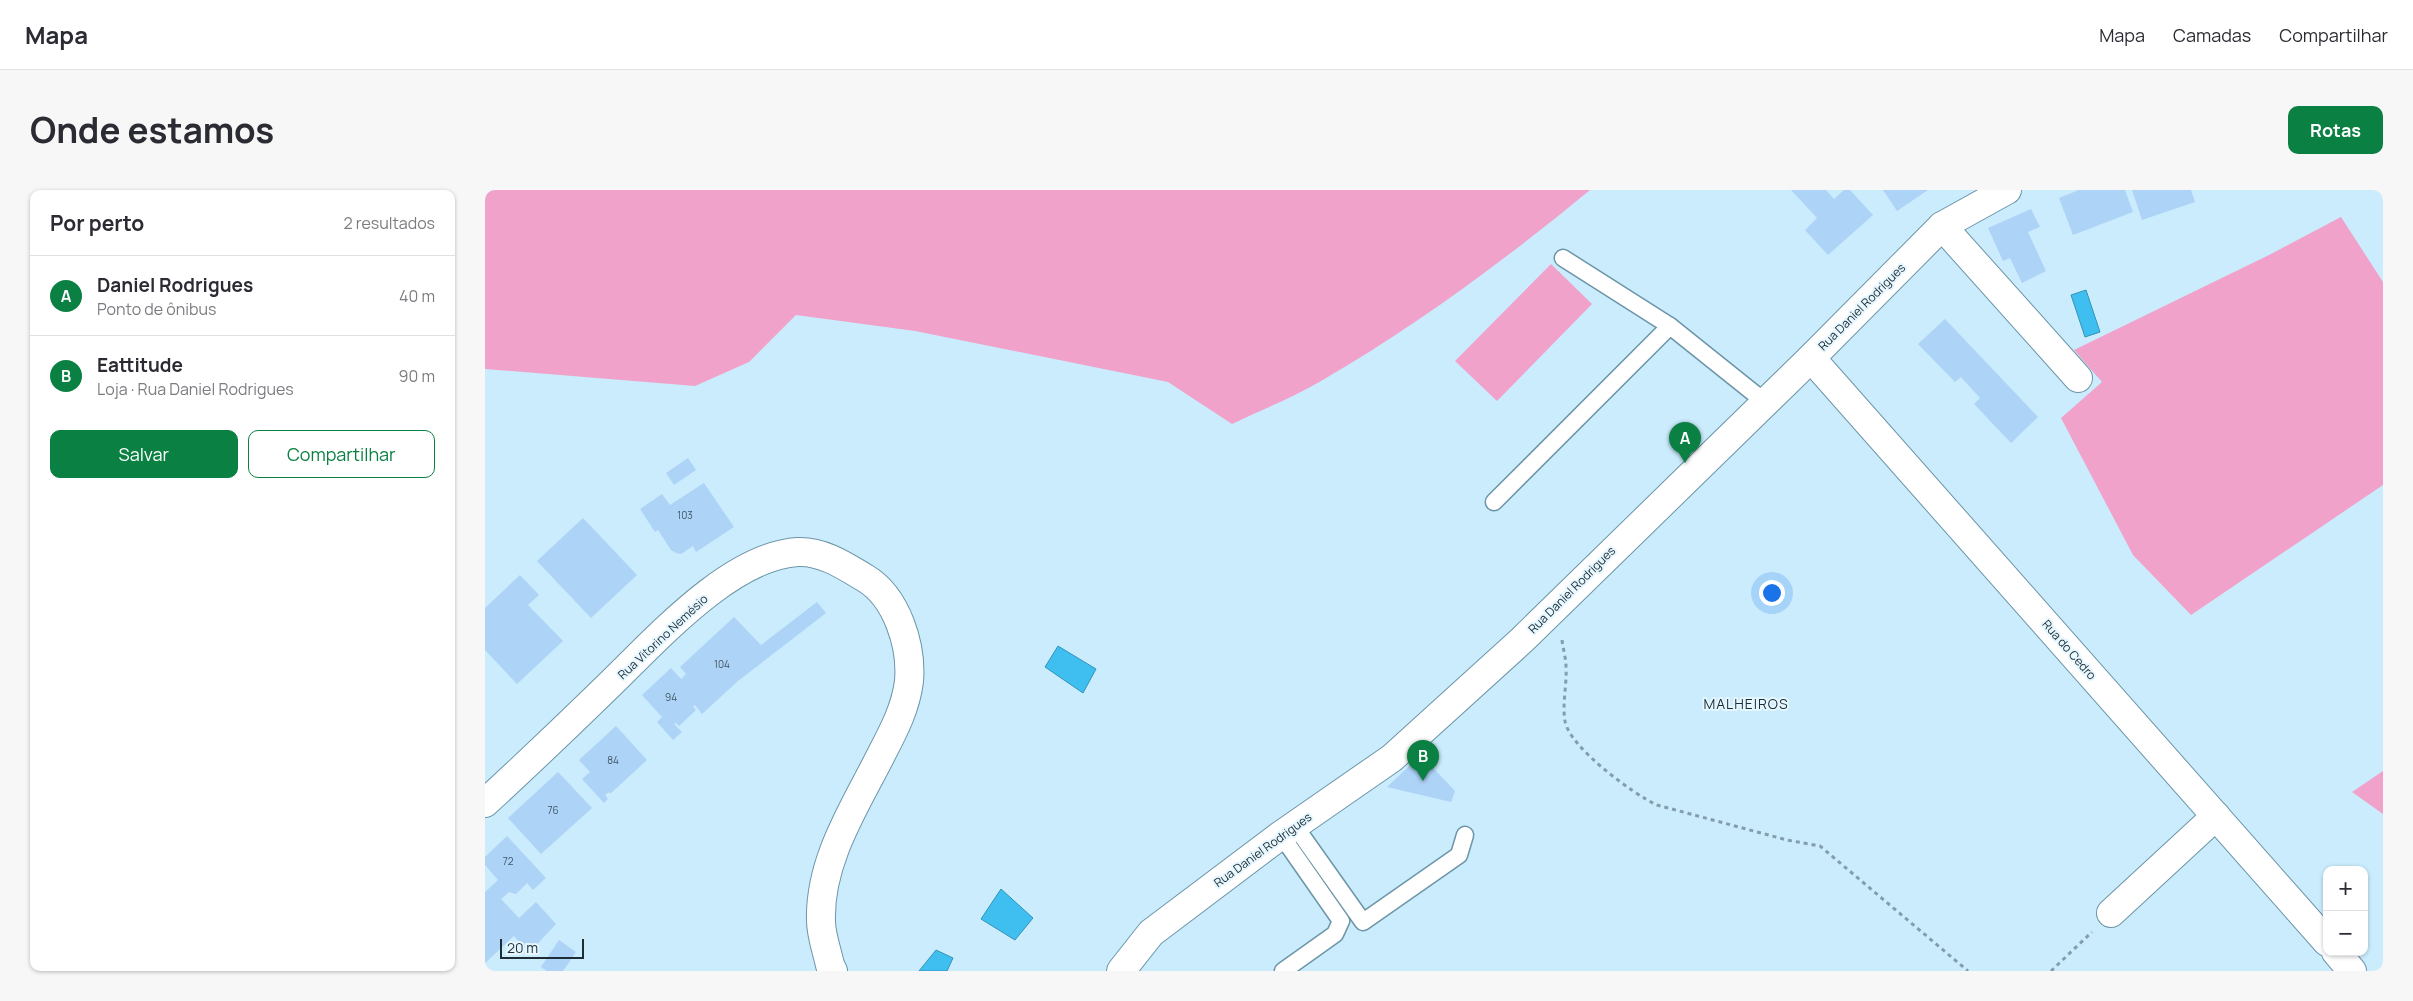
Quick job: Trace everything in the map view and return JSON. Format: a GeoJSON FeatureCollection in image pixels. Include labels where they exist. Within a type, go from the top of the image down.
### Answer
{"type":"FeatureCollection","features":[{"type":"Feature","properties":{"kind":"street","name":"Rua Daniel Rodrigues"},"geometry":{"type":"LineString","coordinates":[[1121,971],[1151,933],[1288,830],[1392,758],[1522,640],[1811,358],[1943,226],[2007,190]]}},
{"type":"Feature","properties":{"kind":"street"},"geometry":{"type":"LineString","coordinates":[[1943,226],[2078,378]]}},
{"type":"Feature","properties":{"kind":"street","name":"Rua do Cedro"},"geometry":{"type":"LineString","coordinates":[[1811,358],[2323,937]]}},
{"type":"Feature","properties":{"kind":"street","name":"Rua Vitorino Nemésio"},"geometry":{"type":"LineString","coordinates":[[485,803],[686,612],[729,578],[766,558],[800,552],[833,559],[869,581],[895,610],[908,646],[909,681],[901,716],[833,852],[824,881],[821,922],[833,971]]}},
{"type":"Feature","properties":{"kind":"street"},"geometry":{"type":"LineString","coordinates":[[2111,913],[2216,816]]}},
{"type":"Feature","properties":{"kind":"street"},"geometry":{"type":"LineString","coordinates":[[2339,956],[2352,971]]}},
{"type":"Feature","properties":{"kind":"lane"},"geometry":{"type":"LineString","coordinates":[[1563,258],[1670,326],[1765,402]]}},
{"type":"Feature","properties":{"kind":"lane"},"geometry":{"type":"LineString","coordinates":[[1494,502],[1670,326]]}},
{"type":"Feature","properties":{"kind":"lane"},"geometry":{"type":"LineString","coordinates":[[1288,830],[1363,922],[1459,855],[1465,835]]}},
{"type":"Feature","properties":{"kind":"lane"},"geometry":{"type":"LineString","coordinates":[[1283,971],[1335,934],[1341,921],[1288,830]]}},
{"type":"Feature","properties":{"kind":"path"},"geometry":{"type":"LineString","coordinates":[[1556,605],[1566,666],[1565,720],[1569,735],[1609,773],[1639,797],[1657,805],[1787,840],[1820,846],[1968,971]]}},
{"type":"Feature","properties":{"kind":"path"},"geometry":{"type":"LineString","coordinates":[[2051,971],[2111,913]]}},
{"type":"Feature","properties":{"kind":"shaded area"},"geometry":{"type":"Polygon","coordinates":[[[485,190],[1590,190],[1493,267],[1391,338],[1310,387],[1232,424],[1168,382],[915,331],[796,315],[749,362],[695,386],[485,369],[485,190]]]}},
{"type":"Feature","properties":{"kind":"shaded area"},"geometry":{"type":"Polygon","coordinates":[[[2341,217],[2383,282],[2383,485],[2191,615],[2133,555],[2061,418],[2102,382],[2074,350],[2269,255],[2341,217]]]}},
{"type":"Feature","properties":{"kind":"shaded area"},"geometry":{"type":"Polygon","coordinates":[[[1551,264],[1592,304],[1497,401],[1455,361],[1551,264]]]}},
{"type":"Feature","properties":{"kind":"shaded area"},"geometry":{"type":"Polygon","coordinates":[[[2383,771],[2383,814],[2352,792],[2383,771]]]}},
{"type":"Feature","properties":{"kind":"water"},"geometry":{"type":"Polygon","coordinates":[[[2086,290],[2100,332],[2085,337],[2071,295],[2086,290]]]}},
{"type":"Feature","properties":{"kind":"water"},"geometry":{"type":"Polygon","coordinates":[[[1058,646],[1096,669],[1083,693],[1045,667],[1058,646]]]}},
{"type":"Feature","properties":{"kind":"water"},"geometry":{"type":"Polygon","coordinates":[[[1001,889],[1033,918],[1015,940],[981,919],[1001,889]]]}},
{"type":"Feature","properties":{"kind":"water"},"geometry":{"type":"Polygon","coordinates":[[[936,950],[953,958],[947,971],[919,971],[936,950]]]}},
{"type":"Feature","properties":{"kind":"building"},"geometry":{"type":"Polygon","coordinates":[[[1791,190],[1826,190],[1834,199],[1844,190],[1850,190],[1873,215],[1828,255],[1805,230],[1817,218],[1791,190]]]}},
{"type":"Feature","properties":{"kind":"building"},"geometry":{"type":"Polygon","coordinates":[[[1883,190],[1928,190],[1897,211],[1883,190]]]}},
{"type":"Feature","properties":{"kind":"building"},"geometry":{"type":"Polygon","coordinates":[[[2079,190],[2125,190],[2133,212],[2073,235],[2059,198],[2079,190]]]}},
{"type":"Feature","properties":{"kind":"building"},"geometry":{"type":"Polygon","coordinates":[[[2132,190],[2191,190],[2195,202],[2142,220],[2132,190]]]}},
{"type":"Feature","properties":{"kind":"building"},"geometry":{"type":"Polygon","coordinates":[[[2031,209],[2040,227],[2028,232],[2046,271],[2022,283],[2010,258],[2003,261],[1988,228],[2031,209]]]}},
{"type":"Feature","properties":{"kind":"building"},"geometry":{"type":"Polygon","coordinates":[[[1945,319],[2038,417],[2011,443],[1974,404],[1980,398],[1961,377],[1955,382],[1918,344],[1945,319]]]}},
{"type":"Feature","properties":{"kind":"building"},"geometry":{"type":"Polygon","coordinates":[[[688,458],[696,470],[674,485],[666,473],[688,458]]]}},
{"type":"Feature","properties":{"kind":"building"},"geometry":{"type":"Polygon","coordinates":[[[704,483],[734,527],[696,552],[693,546],[681,554],[676,553],[671,550],[658,530],[655,532],[640,509],[662,494],[670,505],[704,483]]]}},
{"type":"Feature","properties":{"kind":"building"},"geometry":{"type":"Polygon","coordinates":[[[583,518],[637,575],[591,618],[537,561],[583,518]]]}},
{"type":"Feature","properties":{"kind":"building"},"geometry":{"type":"Polygon","coordinates":[[[520,575],[539,595],[528,605],[563,641],[517,684],[485,650],[485,608],[520,575]]]}},
{"type":"Feature","properties":{"kind":"building"},"geometry":{"type":"Polygon","coordinates":[[[817,602],[826,613],[738,681],[702,714],[695,705],[693,707],[696,710],[679,726],[676,723],[674,724],[682,732],[673,740],[657,722],[662,717],[642,695],[671,668],[681,679],[686,674],[680,667],[734,617],[761,645],[817,602]]]}},
{"type":"Feature","properties":{"kind":"building"},"geometry":{"type":"Polygon","coordinates":[[[616,726],[647,760],[610,794],[609,792],[605,795],[608,799],[604,803],[582,779],[590,772],[579,760],[616,726]]]}},
{"type":"Feature","properties":{"kind":"building"},"geometry":{"type":"Polygon","coordinates":[[[1421,755],[1455,791],[1451,802],[1387,787],[1421,755]]]}},
{"type":"Feature","properties":{"kind":"building"},"geometry":{"type":"Polygon","coordinates":[[[558,772],[592,808],[541,854],[508,818],[558,772]]]}},
{"type":"Feature","properties":{"kind":"building"},"geometry":{"type":"Polygon","coordinates":[[[507,836],[546,878],[533,890],[527,883],[516,894],[509,892],[501,899],[519,918],[536,902],[556,924],[529,953],[514,936],[485,963],[485,892],[498,880],[485,865],[485,857],[507,836]]]}},
{"type":"Feature","properties":{"kind":"building"},"geometry":{"type":"Polygon","coordinates":[[[559,940],[576,952],[563,971],[547,971],[541,967],[559,940]]]}},
{"type":"Feature","properties":{"kind":"place","name":"Daniel Rodrigues"},"geometry":{"type":"Point","coordinates":[1685,463]}},
{"type":"Feature","properties":{"kind":"place","name":"Eattitude"},"geometry":{"type":"Point","coordinates":[1423,781]}},
{"type":"Feature","properties":{"kind":"district","name":"MALHEIROS"},"geometry":{"type":"Point","coordinates":[1746,704]}}]}
